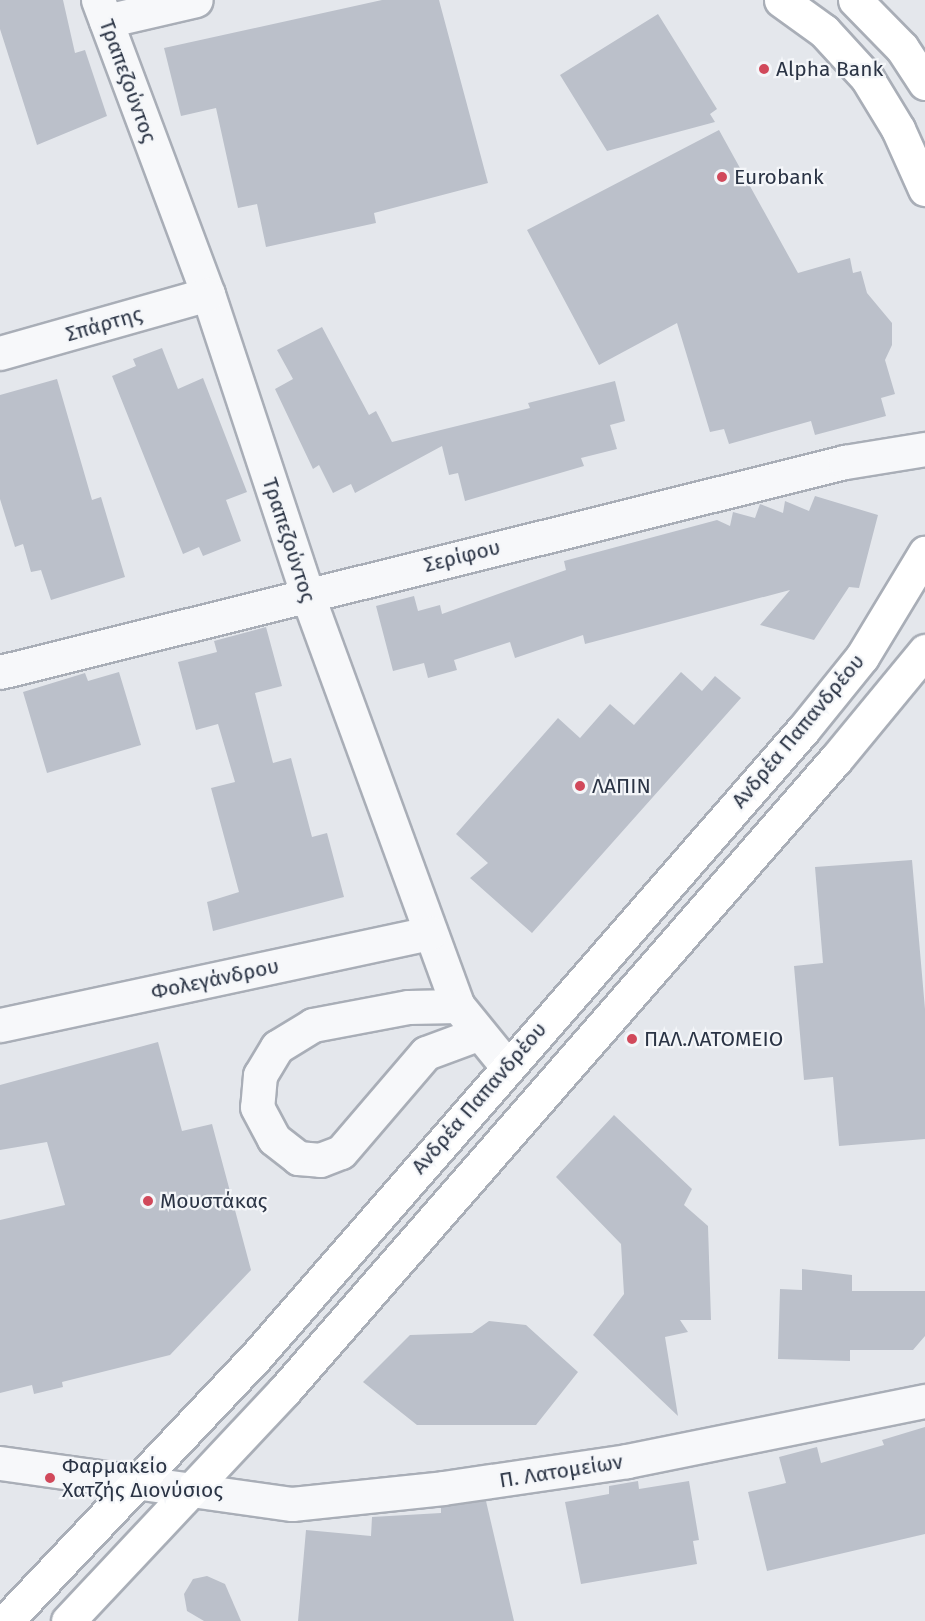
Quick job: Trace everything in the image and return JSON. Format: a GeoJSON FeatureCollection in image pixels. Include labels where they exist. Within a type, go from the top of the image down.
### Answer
{"type":"FeatureCollection","features":[{"type":"Feature","properties":{"kind":"main road"},"geometry":{"type":"LineString","coordinates":[[781,0],[824,31],[867,78],[898,129],[925,189]]}},
{"type":"Feature","properties":{"kind":"main road"},"geometry":{"type":"LineString","coordinates":[[824,31],[854,0],[913,40],[925,83]]}},
{"type":"Feature","properties":{"kind":"main road"},"geometry":{"type":"LineString","coordinates":[[867,78],[913,40]]}},
{"type":"Feature","properties":{"kind":"main road","name":"Ανδρέα Παπανδρέου"},"geometry":{"type":"LineString","coordinates":[[6,1621],[254,1359],[506,1065],[811,721],[862,657],[925,553]]}},
{"type":"Feature","properties":{"kind":"main road","name":"Ανδρέα Παπανδρέου"},"geometry":{"type":"LineString","coordinates":[[68,1621],[193,1491],[924,660]]}},
{"type":"Feature","properties":{"kind":"street"},"geometry":{"type":"LineString","coordinates":[[102,10],[196,0]]}},
{"type":"Feature","properties":{"kind":"street","name":"Τραπεζούντος"},"geometry":{"type":"LineString","coordinates":[[102,10],[208,294],[307,594],[430,933],[458,1006],[477,1034],[506,1065]]}},
{"type":"Feature","properties":{"kind":"street","name":"Σπάρτης"},"geometry":{"type":"LineString","coordinates":[[0,353],[208,294]]}},
{"type":"Feature","properties":{"kind":"street","name":"Σερίφου"},"geometry":{"type":"LineString","coordinates":[[0,672],[875,454],[925,449]]}},
{"type":"Feature","properties":{"kind":"street","name":"Φολεγάνδρου"},"geometry":{"type":"LineString","coordinates":[[0,1025],[430,933]]}},
{"type":"Feature","properties":{"kind":"street"},"geometry":{"type":"LineString","coordinates":[[458,1006],[408,1007],[313,1024],[277,1047],[260,1075],[257,1107],[274,1139],[298,1158],[320,1160],[341,1152],[426,1053],[477,1034]]}},
{"type":"Feature","properties":{"kind":"street","name":"Π. Λατομείων"},"geometry":{"type":"LineString","coordinates":[[0,1463],[292,1504],[443,1488],[627,1461],[925,1401]]}},
{"type":"Feature","properties":{"kind":"building"},"geometry":{"type":"Polygon","coordinates":[[[0,0],[63,0],[75,53],[85,50],[107,116],[37,145],[0,29],[0,0]]]}},
{"type":"Feature","properties":{"kind":"building"},"geometry":{"type":"Polygon","coordinates":[[[382,0],[439,0],[488,183],[374,213],[376,223],[266,247],[257,204],[238,208],[216,108],[181,116],[164,48],[382,0]]]}},
{"type":"Feature","properties":{"kind":"building"},"geometry":{"type":"Polygon","coordinates":[[[658,14],[717,109],[710,114],[715,122],[607,151],[560,75],[658,14]]]}},
{"type":"Feature","properties":{"kind":"building"},"geometry":{"type":"Polygon","coordinates":[[[719,130],[798,273],[850,258],[853,273],[861,271],[867,293],[892,323],[892,345],[885,360],[895,394],[881,398],[886,416],[815,435],[811,421],[729,444],[724,429],[710,432],[677,323],[599,365],[527,230],[719,130]]]}},
{"type":"Feature","properties":{"kind":"building"},"geometry":{"type":"Polygon","coordinates":[[[322,327],[369,415],[376,411],[392,442],[530,408],[528,403],[615,381],[625,421],[610,425],[617,449],[581,458],[584,466],[465,501],[458,473],[449,475],[442,446],[355,493],[351,484],[333,493],[319,465],[313,469],[275,389],[293,379],[277,350],[322,327]]]}},
{"type":"Feature","properties":{"kind":"building"},"geometry":{"type":"Polygon","coordinates":[[[162,348],[178,389],[203,378],[247,492],[226,500],[241,541],[203,556],[199,547],[183,554],[112,376],[136,366],[133,359],[162,348]]]}},
{"type":"Feature","properties":{"kind":"building"},"geometry":{"type":"Polygon","coordinates":[[[57,379],[92,500],[101,497],[125,577],[51,600],[41,570],[31,572],[23,544],[15,547],[0,499],[0,395],[57,379]]]}},
{"type":"Feature","properties":{"kind":"building"},"geometry":{"type":"Polygon","coordinates":[[[815,496],[878,515],[859,588],[849,587],[814,640],[760,625],[790,590],[585,644],[583,635],[515,658],[510,642],[454,660],[457,670],[428,678],[424,663],[393,671],[376,606],[414,596],[418,611],[440,605],[442,614],[566,570],[564,561],[717,520],[730,526],[733,512],[755,518],[760,504],[783,513],[785,501],[809,511],[815,496]]]}},
{"type":"Feature","properties":{"kind":"building"},"geometry":{"type":"Polygon","coordinates":[[[266,627],[282,686],[255,693],[273,763],[291,758],[312,837],[327,833],[344,897],[213,931],[207,902],[239,892],[211,788],[235,782],[218,724],[196,730],[178,662],[217,652],[214,641],[266,627]]]}},
{"type":"Feature","properties":{"kind":"building"},"geometry":{"type":"Polygon","coordinates":[[[119,672],[141,745],[47,773],[23,692],[85,673],[88,681],[119,672]]]}},
{"type":"Feature","properties":{"kind":"building","name":"ΛΑΠΙΝ"},"geometry":{"type":"Polygon","coordinates":[[[681,672],[702,691],[715,676],[741,698],[532,933],[470,878],[488,863],[456,834],[558,718],[580,738],[610,704],[634,725],[681,672]]]}},
{"type":"Feature","properties":{"kind":"building"},"geometry":{"type":"Polygon","coordinates":[[[912,860],[925,1009],[925,1139],[839,1146],[833,1077],[804,1080],[794,966],[823,963],[815,867],[912,860]]]}},
{"type":"Feature","properties":{"kind":"building","name":"Μουστάκας"},"geometry":{"type":"Polygon","coordinates":[[[158,1042],[182,1131],[212,1124],[251,1270],[170,1355],[62,1382],[63,1387],[34,1394],[32,1385],[0,1393],[0,1220],[65,1205],[47,1142],[0,1150],[0,1085],[158,1042]]]}},
{"type":"Feature","properties":{"kind":"building"},"geometry":{"type":"Polygon","coordinates":[[[614,1115],[692,1189],[684,1205],[708,1226],[711,1320],[680,1320],[688,1332],[665,1337],[678,1416],[593,1335],[624,1294],[621,1244],[556,1177],[614,1115]]]}},
{"type":"Feature","properties":{"kind":"building"},"geometry":{"type":"Polygon","coordinates":[[[802,1269],[852,1275],[852,1291],[925,1291],[925,1336],[913,1350],[850,1350],[850,1361],[778,1359],[780,1289],[802,1290],[802,1269]]]}},
{"type":"Feature","properties":{"kind":"building"},"geometry":{"type":"Polygon","coordinates":[[[489,1321],[526,1325],[578,1372],[536,1425],[417,1425],[363,1382],[410,1335],[472,1333],[489,1321]]]}},
{"type":"Feature","properties":{"kind":"building"},"geometry":{"type":"Polygon","coordinates":[[[925,1427],[925,1534],[767,1571],[748,1492],[786,1483],[779,1457],[817,1447],[821,1463],[884,1445],[882,1440],[925,1427]]]}},
{"type":"Feature","properties":{"kind":"building"},"geometry":{"type":"Polygon","coordinates":[[[638,1481],[639,1489],[689,1481],[699,1540],[693,1541],[697,1564],[581,1584],[565,1502],[609,1494],[609,1486],[638,1481]]]}},
{"type":"Feature","properties":{"kind":"building"},"geometry":{"type":"Polygon","coordinates":[[[486,1501],[514,1621],[298,1621],[306,1530],[371,1536],[372,1517],[441,1513],[441,1507],[486,1501]]]}},
{"type":"Feature","properties":{"kind":"building"},"geometry":{"type":"Polygon","coordinates":[[[207,1576],[225,1584],[241,1621],[204,1621],[187,1611],[184,1594],[193,1579],[207,1576]]]}},
{"type":"Feature","properties":{"kind":"place","name":"Alpha Bank"},"geometry":{"type":"Point","coordinates":[764,69]}},
{"type":"Feature","properties":{"kind":"place","name":"Eurobank"},"geometry":{"type":"Point","coordinates":[722,177]}},
{"type":"Feature","properties":{"kind":"place","name":"ΛΑΠΙΝ"},"geometry":{"type":"Point","coordinates":[580,786]}},
{"type":"Feature","properties":{"kind":"place","name":"ΠΑΛ.ΛΑΤΟΜΕΙΟ"},"geometry":{"type":"Point","coordinates":[632,1039]}},
{"type":"Feature","properties":{"kind":"place","name":"Μουστάκας"},"geometry":{"type":"Point","coordinates":[148,1201]}},
{"type":"Feature","properties":{"kind":"place","name":"Φαρμακείο Χατζής Διονύσιος"},"geometry":{"type":"Point","coordinates":[50,1478]}}]}
